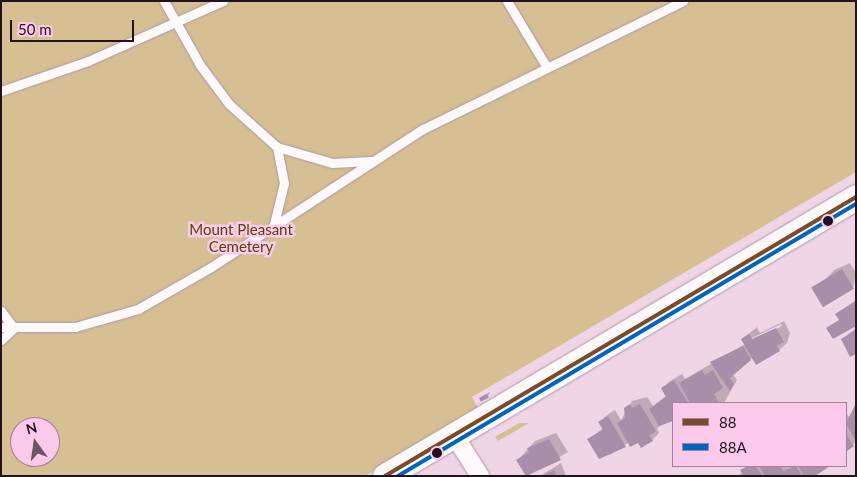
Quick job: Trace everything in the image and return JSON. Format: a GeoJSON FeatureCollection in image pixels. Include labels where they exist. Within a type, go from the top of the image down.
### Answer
{"type":"FeatureCollection","features":[{"type":"Feature","properties":{"kind":"street"},"geometry":{"type":"LineString","coordinates":[[385,476],[457,440],[854,208]]}},
{"type":"Feature","properties":{"kind":"street"},"geometry":{"type":"LineString","coordinates":[[411,476],[457,440]]}},
{"type":"Feature","properties":{"kind":"street"},"geometry":{"type":"LineString","coordinates":[[457,440],[480,476]]}},
{"type":"Feature","properties":{"kind":"lane"},"geometry":{"type":"LineString","coordinates":[[164,1],[229,104],[277,146],[332,163],[373,161]]}},
{"type":"Feature","properties":{"kind":"lane"},"geometry":{"type":"LineString","coordinates":[[1,92],[177,23],[223,1]]}},
{"type":"Feature","properties":{"kind":"lane"},"geometry":{"type":"LineString","coordinates":[[507,1],[546,66]]}},
{"type":"Feature","properties":{"kind":"lane"},"geometry":{"type":"LineString","coordinates":[[1,327],[75,327],[130,312],[273,228],[423,129],[546,66],[683,1]]}},
{"type":"Feature","properties":{"kind":"lane"},"geometry":{"type":"LineString","coordinates":[[273,228],[284,183],[277,146]]}},
{"type":"Feature","properties":{"kind":"lane"},"geometry":{"type":"LineString","coordinates":[[1,311],[14,328]]}},
{"type":"Feature","properties":{"kind":"lane"},"geometry":{"type":"LineString","coordinates":[[1,340],[14,328]]}},
{"type":"Feature","properties":{"kind":"green space","name":"Mount Pleasant Cemetery"},"geometry":{"type":"Polygon","coordinates":[[[1,1],[856,1],[856,172],[472,397],[478,408],[365,476],[1,476],[1,1]]]}},
{"type":"Feature","properties":{"kind":"green space"},"geometry":{"type":"Polygon","coordinates":[[[519,423],[529,423],[498,441],[495,437],[519,423]]]}},
{"type":"Feature","properties":{"kind":"building"},"geometry":{"type":"Polygon","coordinates":[[[842,269],[854,289],[823,307],[811,288],[842,269]]]}},
{"type":"Feature","properties":{"kind":"building"},"geometry":{"type":"Polygon","coordinates":[[[856,301],[856,326],[833,339],[826,328],[839,320],[835,314],[856,301]]]}},
{"type":"Feature","properties":{"kind":"building"},"geometry":{"type":"Polygon","coordinates":[[[776,328],[784,342],[777,346],[780,351],[756,365],[741,339],[749,334],[752,339],[776,328]]]}},
{"type":"Feature","properties":{"kind":"building"},"geometry":{"type":"Polygon","coordinates":[[[856,330],[856,354],[850,357],[841,339],[856,330]]]}},
{"type":"Feature","properties":{"kind":"building"},"geometry":{"type":"Polygon","coordinates":[[[743,346],[751,360],[730,378],[734,384],[730,391],[710,362],[743,346]]]}},
{"type":"Feature","properties":{"kind":"building"},"geometry":{"type":"Polygon","coordinates":[[[702,370],[705,375],[713,370],[723,388],[714,394],[718,402],[689,402],[679,383],[702,370]]]}},
{"type":"Feature","properties":{"kind":"building"},"geometry":{"type":"Polygon","coordinates":[[[674,380],[687,402],[672,402],[672,421],[659,426],[649,409],[666,397],[661,388],[674,380]]]}},
{"type":"Feature","properties":{"kind":"building"},"geometry":{"type":"Polygon","coordinates":[[[487,394],[489,398],[481,402],[479,398],[487,394]]]}},
{"type":"Feature","properties":{"kind":"building"},"geometry":{"type":"Polygon","coordinates":[[[856,403],[856,441],[847,426],[856,403]]]}},
{"type":"Feature","properties":{"kind":"building"},"geometry":{"type":"Polygon","coordinates":[[[630,404],[632,408],[640,404],[656,431],[649,435],[653,441],[641,448],[638,443],[630,447],[617,423],[625,418],[624,408],[630,404]]]}},
{"type":"Feature","properties":{"kind":"building"},"geometry":{"type":"Polygon","coordinates":[[[608,416],[626,447],[599,459],[587,439],[603,430],[598,422],[608,416]]]}},
{"type":"Feature","properties":{"kind":"building"},"geometry":{"type":"Polygon","coordinates":[[[847,436],[854,446],[847,451],[847,436]]]}},
{"type":"Feature","properties":{"kind":"building"},"geometry":{"type":"Polygon","coordinates":[[[549,439],[561,460],[526,476],[516,460],[529,452],[527,448],[549,439]]]}},
{"type":"Feature","properties":{"kind":"building"},"geometry":{"type":"Polygon","coordinates":[[[746,467],[756,467],[763,476],[744,476],[740,470],[746,467]]]}},
{"type":"Feature","properties":{"kind":"building"},"geometry":{"type":"Polygon","coordinates":[[[760,467],[781,467],[783,471],[797,467],[802,476],[765,476],[760,467]]]}},
{"type":"Feature","properties":{"kind":"building"},"geometry":{"type":"Polygon","coordinates":[[[799,467],[828,467],[815,476],[804,476],[799,467]]]}},
{"type":"Feature","properties":{"kind":"building"},"geometry":{"type":"Polygon","coordinates":[[[554,470],[557,476],[543,476],[554,470]]]}},
{"type":"Feature","properties":{"kind":"transit line","name":"88"},"geometry":{"type":"LineString","coordinates":[[385,476],[856,197]]}},
{"type":"Feature","properties":{"kind":"transit line","name":"88A"},"geometry":{"type":"LineString","coordinates":[[398,476],[856,204]]}}]}
